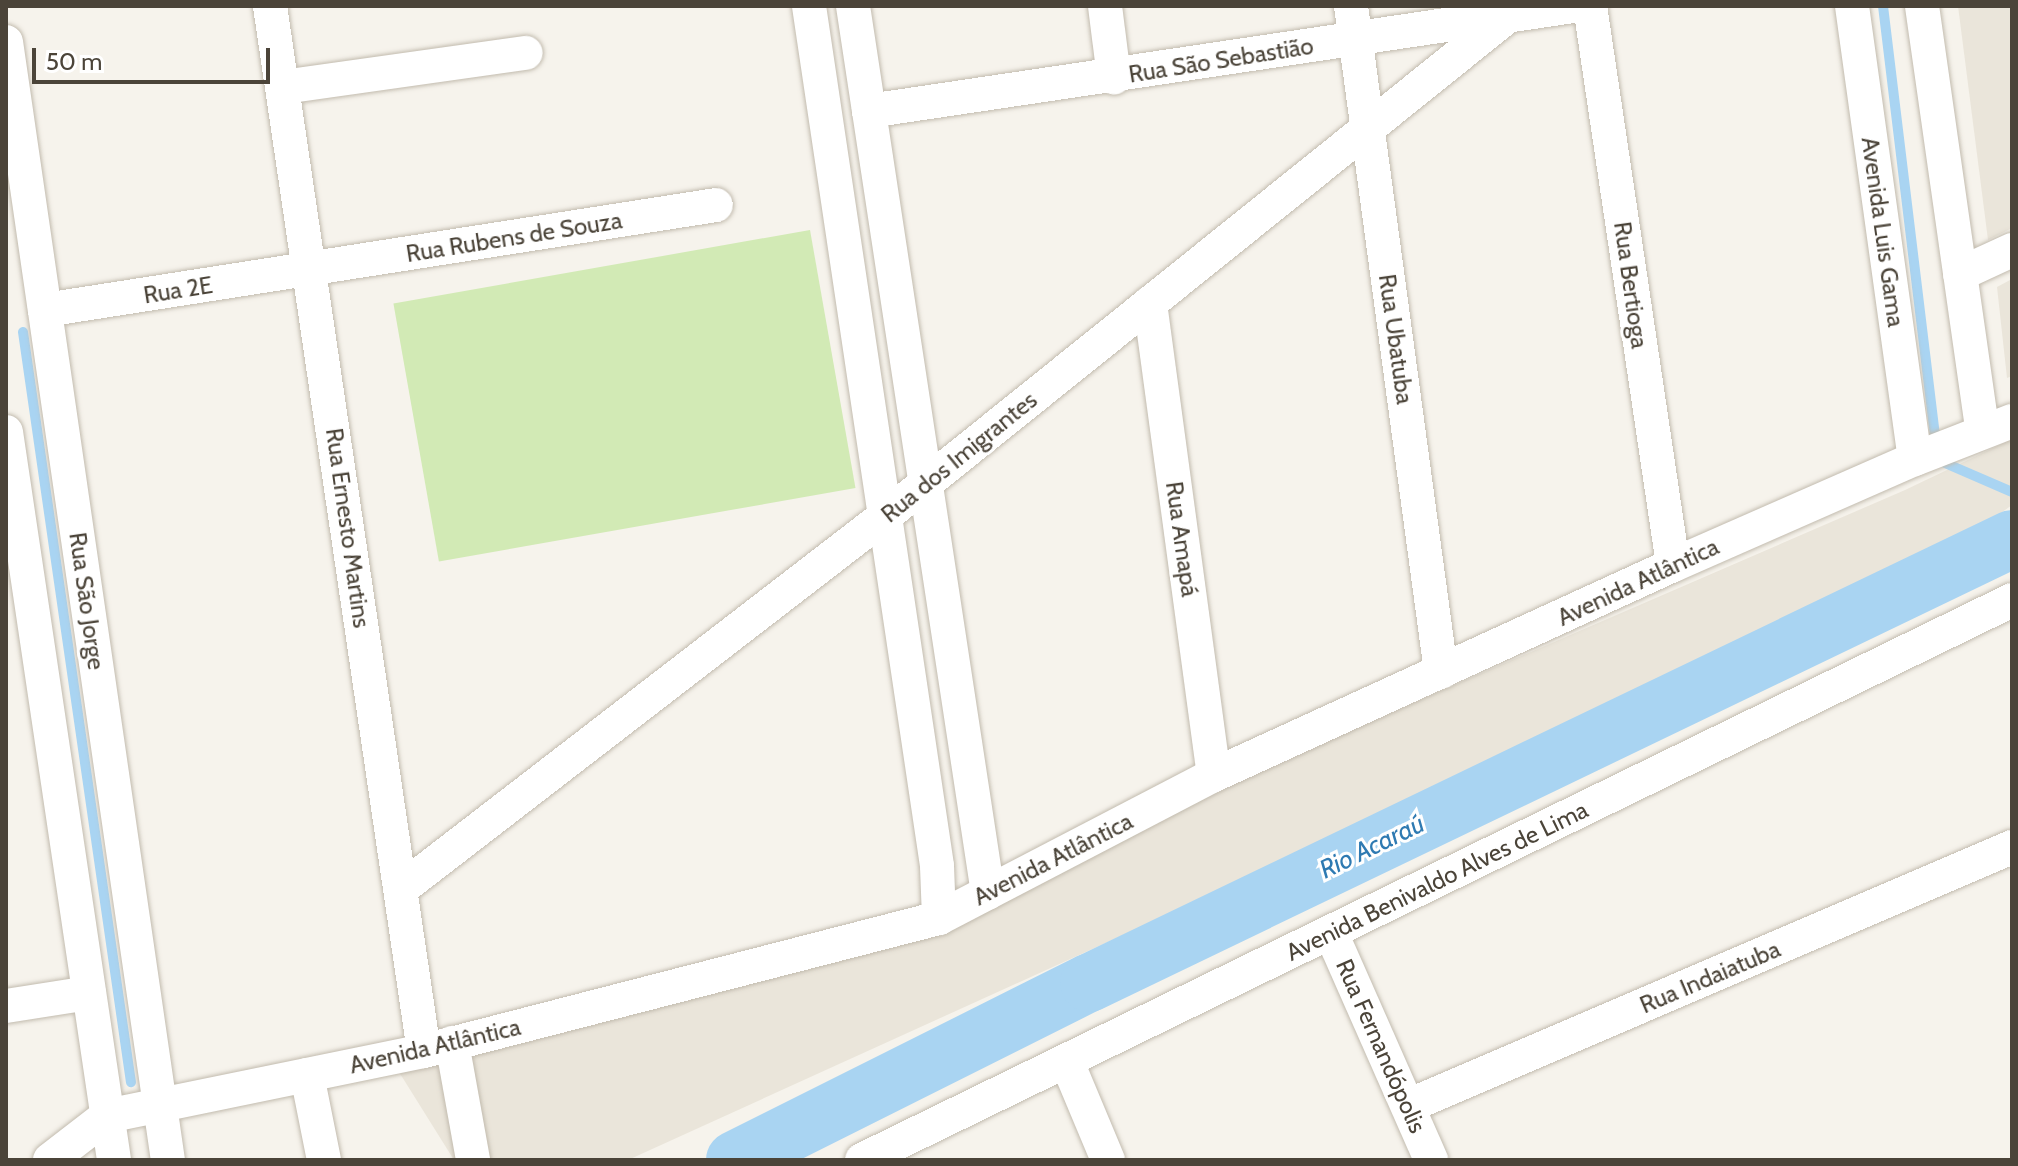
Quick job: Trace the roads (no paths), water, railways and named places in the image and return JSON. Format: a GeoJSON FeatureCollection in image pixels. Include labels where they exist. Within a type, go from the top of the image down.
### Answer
{"type":"FeatureCollection","features":[{"type":"Feature","properties":{"kind":"street","name":"Rua Ernesto Martins"},"geometry":{"type":"LineString","coordinates":[[270,6],[401,889],[438,1047],[473,1160]]}},
{"type":"Feature","properties":{"kind":"street"},"geometry":{"type":"LineString","coordinates":[[809,6],[937,866],[939,918]]}},
{"type":"Feature","properties":{"kind":"street"},"geometry":{"type":"LineString","coordinates":[[853,6],[988,893]]}},
{"type":"Feature","properties":{"kind":"street"},"geometry":{"type":"LineString","coordinates":[[1105,6],[1114,77]]}},
{"type":"Feature","properties":{"kind":"street","name":"Rua São Sebastião"},"geometry":{"type":"LineString","coordinates":[[869,111],[1114,77],[1353,22],[1509,15],[1573,6]]}},
{"type":"Feature","properties":{"kind":"street","name":"Rua Bertioga"},"geometry":{"type":"LineString","coordinates":[[1590,6],[1673,565]]}},
{"type":"Feature","properties":{"kind":"street","name":"Avenida Luis Gama"},"geometry":{"type":"LineString","coordinates":[[1852,6],[1915,459]]}},
{"type":"Feature","properties":{"kind":"street"},"geometry":{"type":"LineString","coordinates":[[1922,6],[1960,274],[1998,427]]}},
{"type":"Feature","properties":{"kind":"street","name":"Rua dos Imigrantes"},"geometry":{"type":"LineString","coordinates":[[401,889],[885,516],[1509,15]]}},
{"type":"Feature","properties":{"kind":"street","name":"Rua Ubatuba"},"geometry":{"type":"LineString","coordinates":[[1353,22],[1441,672]]}},
{"type":"Feature","properties":{"kind":"street","name":"Rua São Jorge"},"geometry":{"type":"LineString","coordinates":[[6,42],[168,1160]]}},
{"type":"Feature","properties":{"kind":"street"},"geometry":{"type":"LineString","coordinates":[[283,87],[526,53]]}},
{"type":"Feature","properties":{"kind":"street","name":"Rua Rubens de Souza"},"geometry":{"type":"LineString","coordinates":[[311,269],[716,205]]}},
{"type":"Feature","properties":{"kind":"street"},"geometry":{"type":"LineString","coordinates":[[1960,274],[2012,250]]}},
{"type":"Feature","properties":{"kind":"street","name":"Rua 2E"},"geometry":{"type":"LineString","coordinates":[[45,310],[311,269]]}},
{"type":"Feature","properties":{"kind":"street","name":"Rua Amapá"},"geometry":{"type":"LineString","coordinates":[[1150,303],[1214,775]]}},
{"type":"Feature","properties":{"kind":"street","name":"Avenida Atlântica"},"geometry":{"type":"LineString","coordinates":[[50,1160],[107,1116],[438,1047],[939,918],[1214,775],[1673,565],[1915,459],[1998,427]]}},
{"type":"Feature","properties":{"kind":"street"},"geometry":{"type":"LineString","coordinates":[[6,432],[16,574],[89,993],[114,1160]]}},
{"type":"Feature","properties":{"kind":"street","name":"Avenida Benivaldo Alves de Lima"},"geometry":{"type":"LineString","coordinates":[[862,1160],[2012,600]]}},
{"type":"Feature","properties":{"kind":"street","name":"Rua Indaiatuba"},"geometry":{"type":"LineString","coordinates":[[1408,1106],[2012,847]]}},
{"type":"Feature","properties":{"kind":"street","name":"Rua Fernandópolis"},"geometry":{"type":"LineString","coordinates":[[1331,933],[1431,1160]]}},
{"type":"Feature","properties":{"kind":"street"},"geometry":{"type":"LineString","coordinates":[[6,1006],[89,993]]}},
{"type":"Feature","properties":{"kind":"street"},"geometry":{"type":"LineString","coordinates":[[1067,1062],[1108,1160]]}},
{"type":"Feature","properties":{"kind":"street"},"geometry":{"type":"LineString","coordinates":[[307,1075],[324,1160]]}},
{"type":"Feature","properties":{"kind":"waterway"},"geometry":{"type":"LineString","coordinates":[[1883,6],[1936,445]]}},
{"type":"Feature","properties":{"kind":"waterway"},"geometry":{"type":"LineString","coordinates":[[23,332],[131,1082]]}},
{"type":"Feature","properties":{"kind":"waterway"},"geometry":{"type":"LineString","coordinates":[[1938,460],[2012,492]]}},
{"type":"Feature","properties":{"kind":"waterway","name":"Rio Acaraú"},"geometry":{"type":"LineString","coordinates":[[735,1160],[1089,983],[2012,539]]}}]}
